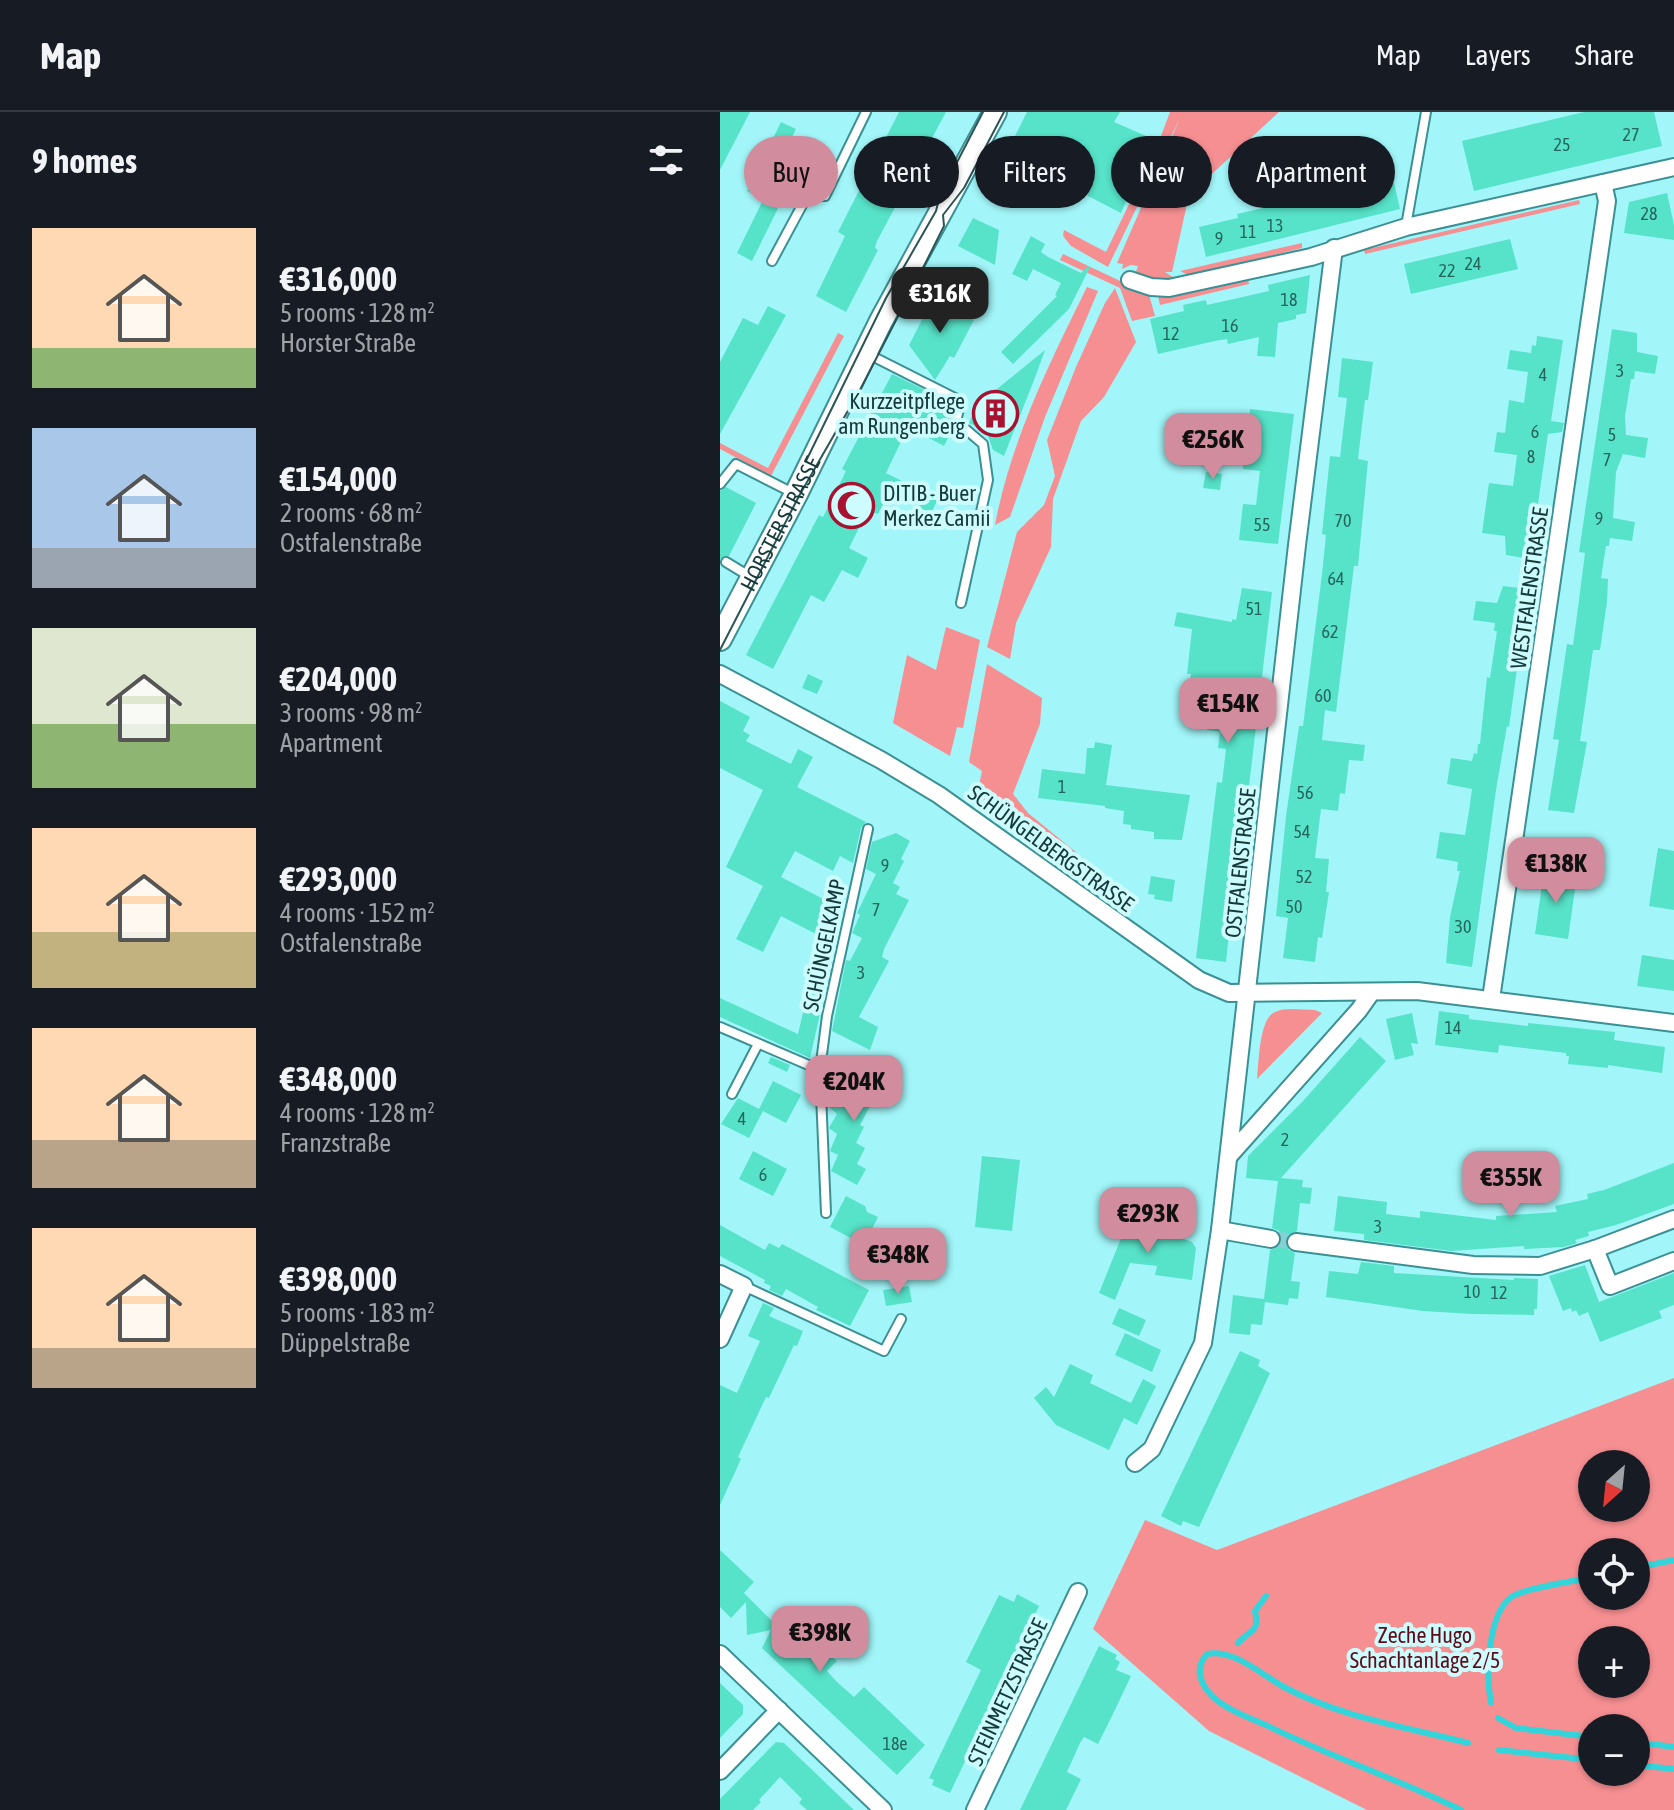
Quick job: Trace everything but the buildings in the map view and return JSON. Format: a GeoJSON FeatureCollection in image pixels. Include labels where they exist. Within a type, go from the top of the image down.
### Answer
{"type":"FeatureCollection","features":[{"type":"Feature","properties":{"kind":"main road","name":"HORSTER STRASSE"},"geometry":{"type":"LineString","coordinates":[[720,639],[865,353],[995,112]]}},
{"type":"Feature","properties":{"kind":"street"},"geometry":{"type":"LineString","coordinates":[[1130,280],[1151,287],[1169,288],[1311,257],[1406,227],[1674,167]]}},
{"type":"Feature","properties":{"kind":"street","name":"WESTFALENSTRASSE"},"geometry":{"type":"LineString","coordinates":[[1491,999],[1607,201],[1603,183]]}},
{"type":"Feature","properties":{"kind":"street","name":"OSTFALENSTRASSE"},"geometry":{"type":"LineString","coordinates":[[1135,1463],[1152,1449],[1203,1343],[1229,1156],[1297,545],[1334,248]]}},
{"type":"Feature","properties":{"kind":"street","name":"SCHÜNGELBERGSTRASSE"},"geometry":{"type":"LineString","coordinates":[[720,674],[881,760],[939,795],[1210,987],[1229,993],[1417,991],[1674,1023]]}},
{"type":"Feature","properties":{"kind":"street"},"geometry":{"type":"LineString","coordinates":[[1229,1156],[1371,993]]}},
{"type":"Feature","properties":{"kind":"street"},"geometry":{"type":"LineString","coordinates":[[1296,1242],[1473,1265],[1540,1266],[1674,1219]]}},
{"type":"Feature","properties":{"kind":"street"},"geometry":{"type":"LineString","coordinates":[[1220,1230],[1271,1239]]}},
{"type":"Feature","properties":{"kind":"street"},"geometry":{"type":"LineString","coordinates":[[1595,1249],[1610,1286],[1674,1261]]}},
{"type":"Feature","properties":{"kind":"street"},"geometry":{"type":"LineString","coordinates":[[720,1274],[744,1286],[720,1339]]}},
{"type":"Feature","properties":{"kind":"street","name":"STEINMETZSTRASSE"},"geometry":{"type":"LineString","coordinates":[[975,1810],[1078,1592]]}},
{"type":"Feature","properties":{"kind":"street"},"geometry":{"type":"LineString","coordinates":[[720,1654],[883,1810]]}},
{"type":"Feature","properties":{"kind":"street"},"geometry":{"type":"LineString","coordinates":[[720,1771],[779,1710]]}},
{"type":"Feature","properties":{"kind":"lane"},"geometry":{"type":"LineString","coordinates":[[772,261],[807,196],[825,196],[866,112]]}},
{"type":"Feature","properties":{"kind":"lane"},"geometry":{"type":"LineString","coordinates":[[1406,227],[1426,112]]}},
{"type":"Feature","properties":{"kind":"lane"},"geometry":{"type":"LineString","coordinates":[[865,353],[961,401],[956,421],[983,444],[988,480],[961,603]]}},
{"type":"Feature","properties":{"kind":"lane"},"geometry":{"type":"LineString","coordinates":[[720,484],[736,464],[796,494]]}},
{"type":"Feature","properties":{"kind":"lane"},"geometry":{"type":"LineString","coordinates":[[726,562],[752,577]]}},
{"type":"Feature","properties":{"kind":"lane","name":"SCHÜNGELKAMP"},"geometry":{"type":"LineString","coordinates":[[826,1213],[820,1070],[827,1016],[868,829]]}},
{"type":"Feature","properties":{"kind":"lane"},"geometry":{"type":"LineString","coordinates":[[720,1027],[820,1070]]}},
{"type":"Feature","properties":{"kind":"lane"},"geometry":{"type":"LineString","coordinates":[[732,1094],[758,1044]]}},
{"type":"Feature","properties":{"kind":"lane"},"geometry":{"type":"LineString","coordinates":[[744,1286],[884,1351],[901,1319]]}},
{"type":"Feature","properties":{"kind":"green space"},"geometry":{"type":"Polygon","coordinates":[[[1170,112],[1279,112],[1253,136],[1228,136],[1228,159],[1212,174],[1212,136],[1172,136],[1181,116],[1171,136],[1161,136],[1170,112]]]}},
{"type":"Feature","properties":{"kind":"green space"},"geometry":{"type":"Polygon","coordinates":[[[1579,200],[1580,204],[1365,254],[1364,250],[1579,200]]]}},
{"type":"Feature","properties":{"kind":"green space"},"geometry":{"type":"Polygon","coordinates":[[[1127,208],[1137,208],[1108,267],[1071,246],[1063,236],[1064,230],[1106,252],[1127,208]]]}},
{"type":"Feature","properties":{"kind":"green space"},"geometry":{"type":"Polygon","coordinates":[[[1141,208],[1186,208],[1172,272],[1165,272],[1181,282],[1175,284],[1134,277],[1138,266],[1122,269],[1123,264],[1117,263],[1141,208]]]}},
{"type":"Feature","properties":{"kind":"green space"},"geometry":{"type":"Polygon","coordinates":[[[1302,243],[1302,248],[1190,276],[1180,271],[1302,243]]]}},
{"type":"Feature","properties":{"kind":"green space"},"geometry":{"type":"Polygon","coordinates":[[[1063,254],[1148,291],[1155,316],[1132,321],[1120,288],[1060,260],[1063,254]]]}},
{"type":"Feature","properties":{"kind":"green space"},"geometry":{"type":"Polygon","coordinates":[[[1247,275],[1249,284],[1160,305],[1158,296],[1247,275]]]}},
{"type":"Feature","properties":{"kind":"green space"},"geometry":{"type":"Polygon","coordinates":[[[1087,287],[1098,291],[1045,417],[1010,517],[995,525],[1021,433],[1045,374],[1087,287]]]}},
{"type":"Feature","properties":{"kind":"green space"},"geometry":{"type":"Polygon","coordinates":[[[1115,288],[1136,342],[1104,397],[1081,421],[1053,499],[1051,547],[1016,623],[1010,659],[987,647],[1017,532],[1044,505],[1055,476],[1047,440],[1076,367],[1115,288]]]}},
{"type":"Feature","properties":{"kind":"green space"},"geometry":{"type":"Polygon","coordinates":[[[838,333],[844,336],[771,476],[720,449],[720,443],[768,468],[838,333]]]}},
{"type":"Feature","properties":{"kind":"green space"},"geometry":{"type":"Polygon","coordinates":[[[946,627],[980,640],[963,728],[957,727],[950,756],[893,723],[907,655],[936,670],[946,627]]]}},
{"type":"Feature","properties":{"kind":"green space"},"geometry":{"type":"Polygon","coordinates":[[[987,664],[1042,698],[1040,724],[1013,794],[1028,813],[1132,898],[1132,911],[1057,858],[977,795],[982,771],[969,762],[987,664]]]}},
{"type":"Feature","properties":{"kind":"green space"},"geometry":{"type":"Polygon","coordinates":[[[1284,1010],[1315,1010],[1322,1013],[1257,1079],[1261,1042],[1270,1016],[1284,1010]]]}},
{"type":"Feature","properties":{"kind":"green space","name":"Zeche Hugo Schachtanlage 2/5"},"geometry":{"type":"Polygon","coordinates":[[[1674,1378],[1674,1810],[1367,1810],[1209,1731],[1093,1629],[1145,1520],[1217,1550],[1674,1378]]]}},
{"type":"Feature","properties":{"kind":"waterway"},"geometry":{"type":"LineString","coordinates":[[1650,1565],[1674,1560]]}},
{"type":"Feature","properties":{"kind":"waterway"},"geometry":{"type":"LineString","coordinates":[[1491,1703],[1490,1645],[1504,1604],[1513,1596],[1529,1590],[1578,1580]]}},
{"type":"Feature","properties":{"kind":"waterway"},"geometry":{"type":"LineString","coordinates":[[1238,1643],[1255,1628],[1255,1611],[1266,1596]]}},
{"type":"Feature","properties":{"kind":"waterway"},"geometry":{"type":"LineString","coordinates":[[1461,1810],[1232,1710],[1213,1697],[1205,1687],[1200,1676],[1201,1665],[1207,1654],[1227,1655],[1284,1687],[1328,1706],[1468,1743]]}},
{"type":"Feature","properties":{"kind":"waterway"},"geometry":{"type":"LineString","coordinates":[[1498,1718],[1516,1728],[1578,1735]]}},
{"type":"Feature","properties":{"kind":"waterway"},"geometry":{"type":"LineString","coordinates":[[1650,1744],[1674,1747]]}},
{"type":"Feature","properties":{"kind":"waterway"},"geometry":{"type":"LineString","coordinates":[[1499,1750],[1578,1758]]}},
{"type":"Feature","properties":{"kind":"waterway"},"geometry":{"type":"LineString","coordinates":[[1650,1766],[1674,1769]]}},
{"type":"Feature","properties":{"kind":"tunnel"},"geometry":{"type":"LineString","coordinates":[[1271,1239],[1296,1242]]}},
{"type":"Feature","properties":{"kind":"tram line"},"geometry":{"type":"LineString","coordinates":[[806,461],[886,298],[936,211],[940,195],[983,112]]}},
{"type":"Feature","properties":{"kind":"tram line"},"geometry":{"type":"LineString","coordinates":[[720,650],[799,496],[861,388],[926,262],[944,226],[943,215],[964,188],[1004,112]]}},
{"type":"Feature","properties":{"kind":"place","name":"Kurzzeitpflege am Rungenberg"},"geometry":{"type":"Point","coordinates":[996,414]}},
{"type":"Feature","properties":{"kind":"place","name":"DITIB - Buer Merkez Camii"},"geometry":{"type":"Point","coordinates":[852,506]}}]}
